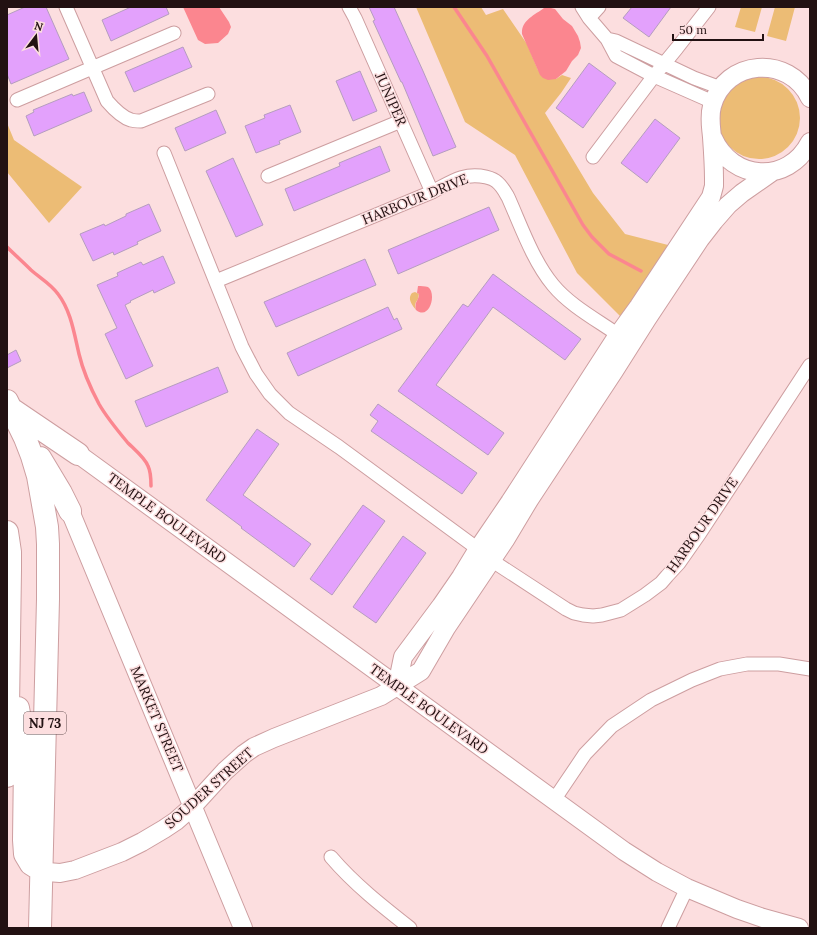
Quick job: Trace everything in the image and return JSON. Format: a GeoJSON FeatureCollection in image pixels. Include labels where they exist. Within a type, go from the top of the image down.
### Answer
{"type":"FeatureCollection","features":[{"type":"Feature","properties":{"kind":"highway","name":"NJ 73"},"geometry":{"type":"LineString","coordinates":[[9,405],[25,438],[38,476],[45,513],[48,544],[40,928]]}},
{"type":"Feature","properties":{"kind":"highway"},"geometry":{"type":"LineString","coordinates":[[9,405],[78,454]]}},
{"type":"Feature","properties":{"kind":"highway"},"geometry":{"type":"LineString","coordinates":[[25,438],[51,475],[70,511]]}},
{"type":"Feature","properties":{"kind":"highway","name":"NJ 73"},"geometry":{"type":"LineString","coordinates":[[7,532],[10,552],[7,776]]}},
{"type":"Feature","properties":{"kind":"highway"},"geometry":{"type":"LineString","coordinates":[[9,657],[23,736],[24,848],[25,854],[31,864],[42,870]]}},
{"type":"Feature","properties":{"kind":"street"},"geometry":{"type":"LineString","coordinates":[[66,7],[107,101],[122,115],[131,120],[141,121],[208,94]]}},
{"type":"Feature","properties":{"kind":"street","name":"JUNIPER"},"geometry":{"type":"LineString","coordinates":[[349,7],[432,192]]}},
{"type":"Feature","properties":{"kind":"street"},"geometry":{"type":"LineString","coordinates":[[582,7],[589,18],[607,39],[616,56],[654,76],[717,95]]}},
{"type":"Feature","properties":{"kind":"street"},"geometry":{"type":"LineString","coordinates":[[589,18],[599,7]]}},
{"type":"Feature","properties":{"kind":"street"},"geometry":{"type":"LineString","coordinates":[[593,157],[654,76],[709,7]]}},
{"type":"Feature","properties":{"kind":"street"},"geometry":{"type":"LineString","coordinates":[[17,100],[174,33]]}},
{"type":"Feature","properties":{"kind":"street"},"geometry":{"type":"LineString","coordinates":[[607,39],[616,41],[694,78],[717,95]]}},
{"type":"Feature","properties":{"kind":"street"},"geometry":{"type":"LineString","coordinates":[[397,686],[403,657],[439,623],[484,555],[505,540],[625,339],[647,319],[696,233],[712,193],[714,179],[710,118],[711,108],[717,95],[730,79],[739,73],[759,68],[770,68],[791,76],[800,84],[810,98]]}},
{"type":"Feature","properties":{"kind":"street"},"geometry":{"type":"LineString","coordinates":[[268,176],[401,121]]}},
{"type":"Feature","properties":{"kind":"street"},"geometry":{"type":"LineString","coordinates":[[712,135],[717,146],[731,162],[740,168],[761,173],[772,172],[793,163],[808,148]]}},
{"type":"Feature","properties":{"kind":"street","name":"HARBOUR DRIVE"},"geometry":{"type":"LineString","coordinates":[[164,153],[242,347],[256,374],[270,394],[289,413],[339,447],[484,555],[574,613],[593,616],[621,610],[645,595],[673,570],[684,557],[700,533],[810,364]]}},
{"type":"Feature","properties":{"kind":"street"},"geometry":{"type":"LineString","coordinates":[[696,233],[714,221],[728,205],[742,193],[772,172]]}},
{"type":"Feature","properties":{"kind":"street","name":"HARBOUR DRIVE"},"geometry":{"type":"LineString","coordinates":[[216,281],[432,192],[458,179],[466,176],[482,176],[496,181],[508,197],[541,269],[554,286],[576,306],[625,339]]}},
{"type":"Feature","properties":{"kind":"street","name":"TEMPLE BOULEVARD"},"geometry":{"type":"LineString","coordinates":[[78,454],[624,851],[657,872],[687,888],[737,909],[799,928]]}},
{"type":"Feature","properties":{"kind":"street","name":"MARKET STREET"},"geometry":{"type":"LineString","coordinates":[[70,511],[243,928]]}},
{"type":"Feature","properties":{"kind":"street"},"geometry":{"type":"LineString","coordinates":[[554,800],[585,754],[612,726],[651,700],[692,680],[720,669],[740,665],[779,664],[810,669]]}},
{"type":"Feature","properties":{"kind":"street","name":"SOUDER STREET"},"geometry":{"type":"LineString","coordinates":[[42,870],[54,873],[76,870],[122,852],[142,842],[176,821],[193,806],[225,771],[244,754],[274,738],[381,696],[397,686]]}},
{"type":"Feature","properties":{"kind":"street"},"geometry":{"type":"LineString","coordinates":[[330,858],[360,887],[410,928]]}},
{"type":"Feature","properties":{"kind":"street"},"geometry":{"type":"LineString","coordinates":[[668,928],[687,888]]}},
{"type":"Feature","properties":{"kind":"shaded area"},"geometry":{"type":"Polygon","coordinates":[[[183,7],[219,7],[231,27],[228,34],[218,43],[205,44],[198,40],[183,7]]]}},
{"type":"Feature","properties":{"kind":"shaded area"},"geometry":{"type":"Polygon","coordinates":[[[416,7],[481,7],[486,15],[503,9],[527,44],[538,70],[545,78],[556,79],[562,75],[571,78],[545,113],[593,193],[625,234],[672,246],[624,320],[577,273],[515,155],[465,122],[416,7]]]}},
{"type":"Feature","properties":{"kind":"shaded area"},"geometry":{"type":"Polygon","coordinates":[[[741,7],[762,7],[755,32],[735,27],[741,7]]]}},
{"type":"Feature","properties":{"kind":"shaded area"},"geometry":{"type":"Polygon","coordinates":[[[775,7],[795,7],[786,41],[767,36],[775,7]]]}},
{"type":"Feature","properties":{"kind":"shaded area"},"geometry":{"type":"Polygon","coordinates":[[[544,8],[555,9],[563,19],[572,26],[578,36],[581,48],[578,55],[566,71],[556,79],[548,80],[540,75],[522,34],[522,29],[526,21],[544,8]]]}},
{"type":"Feature","properties":{"kind":"shaded area"},"geometry":{"type":"Polygon","coordinates":[[[759,77],[775,80],[788,89],[797,102],[800,118],[797,134],[788,147],[775,156],[759,159],[743,156],[730,147],[721,134],[718,118],[721,102],[730,89],[743,80],[759,77]]]}},
{"type":"Feature","properties":{"kind":"shaded area"},"geometry":{"type":"Polygon","coordinates":[[[7,123],[14,140],[82,187],[49,223],[7,172],[7,123]]]}},
{"type":"Feature","properties":{"kind":"shaded area"},"geometry":{"type":"Polygon","coordinates":[[[418,286],[428,287],[431,290],[431,305],[425,312],[416,310],[419,294],[417,293],[418,286]]]}},
{"type":"Feature","properties":{"kind":"shaded area"},"geometry":{"type":"Polygon","coordinates":[[[415,292],[419,294],[415,305],[416,310],[410,300],[412,293],[415,292]]]}},
{"type":"Feature","properties":{"kind":"building"},"geometry":{"type":"Polygon","coordinates":[[[25,7],[46,7],[69,59],[11,84],[7,74],[7,15],[25,7]]]}},
{"type":"Feature","properties":{"kind":"building"},"geometry":{"type":"Polygon","coordinates":[[[131,7],[166,7],[169,14],[111,41],[102,20],[131,7]]]}},
{"type":"Feature","properties":{"kind":"building"},"geometry":{"type":"Polygon","coordinates":[[[369,7],[394,7],[456,147],[433,156],[402,82],[373,21],[375,20],[369,7]]]}},
{"type":"Feature","properties":{"kind":"building"},"geometry":{"type":"Polygon","coordinates":[[[632,7],[671,7],[649,37],[623,18],[632,7]]]}},
{"type":"Feature","properties":{"kind":"building"},"geometry":{"type":"Polygon","coordinates":[[[183,47],[192,67],[134,92],[125,72],[183,47]]]}},
{"type":"Feature","properties":{"kind":"building"},"geometry":{"type":"Polygon","coordinates":[[[589,63],[616,83],[583,128],[556,108],[589,63]]]}},
{"type":"Feature","properties":{"kind":"building"},"geometry":{"type":"Polygon","coordinates":[[[360,71],[377,111],[353,121],[336,81],[360,71]]]}},
{"type":"Feature","properties":{"kind":"building"},"geometry":{"type":"Polygon","coordinates":[[[84,92],[92,111],[34,136],[26,116],[34,112],[33,110],[72,94],[73,96],[84,92]]]}},
{"type":"Feature","properties":{"kind":"building"},"geometry":{"type":"Polygon","coordinates":[[[290,105],[301,132],[279,141],[280,144],[256,153],[245,126],[265,118],[264,115],[290,105]]]}},
{"type":"Feature","properties":{"kind":"building"},"geometry":{"type":"Polygon","coordinates":[[[216,110],[226,133],[185,151],[175,128],[216,110]]]}},
{"type":"Feature","properties":{"kind":"building"},"geometry":{"type":"Polygon","coordinates":[[[655,119],[680,138],[647,183],[621,163],[655,119]]]}},
{"type":"Feature","properties":{"kind":"building"},"geometry":{"type":"Polygon","coordinates":[[[380,146],[390,171],[294,211],[285,189],[340,166],[339,163],[380,146]]]}},
{"type":"Feature","properties":{"kind":"building"},"geometry":{"type":"Polygon","coordinates":[[[233,158],[263,225],[236,237],[206,171],[233,158]]]}},
{"type":"Feature","properties":{"kind":"building"},"geometry":{"type":"Polygon","coordinates":[[[149,204],[161,231],[114,255],[113,252],[93,261],[80,234],[104,224],[105,226],[126,216],[126,214],[149,204]]]}},
{"type":"Feature","properties":{"kind":"building"},"geometry":{"type":"Polygon","coordinates":[[[489,207],[499,230],[398,274],[388,250],[489,207]]]}},
{"type":"Feature","properties":{"kind":"building"},"geometry":{"type":"Polygon","coordinates":[[[163,256],[175,283],[154,293],[153,290],[125,305],[153,366],[126,379],[105,334],[117,328],[97,285],[118,276],[117,273],[141,262],[143,265],[163,256]]]}},
{"type":"Feature","properties":{"kind":"building"},"geometry":{"type":"Polygon","coordinates":[[[365,259],[376,285],[276,327],[264,302],[365,259]]]}},
{"type":"Feature","properties":{"kind":"building"},"geometry":{"type":"Polygon","coordinates":[[[493,274],[581,339],[565,360],[493,307],[436,385],[504,433],[488,455],[398,391],[463,304],[468,307],[493,274]]]}},
{"type":"Feature","properties":{"kind":"building"},"geometry":{"type":"Polygon","coordinates":[[[388,307],[394,320],[397,318],[402,329],[298,376],[287,353],[388,307]]]}},
{"type":"Feature","properties":{"kind":"building"},"geometry":{"type":"Polygon","coordinates":[[[16,350],[21,361],[7,368],[7,355],[16,350]]]}},
{"type":"Feature","properties":{"kind":"building"},"geometry":{"type":"Polygon","coordinates":[[[218,367],[228,392],[146,427],[135,401],[218,367]]]}},
{"type":"Feature","properties":{"kind":"building"},"geometry":{"type":"Polygon","coordinates":[[[378,404],[477,473],[462,494],[371,431],[378,421],[370,415],[378,404]]]}},
{"type":"Feature","properties":{"kind":"building"},"geometry":{"type":"Polygon","coordinates":[[[257,429],[279,444],[243,495],[311,544],[294,567],[206,500],[257,429]]]}},
{"type":"Feature","properties":{"kind":"building"},"geometry":{"type":"Polygon","coordinates":[[[363,505],[385,521],[332,595],[310,579],[363,505]]]}},
{"type":"Feature","properties":{"kind":"building"},"geometry":{"type":"Polygon","coordinates":[[[403,536],[426,553],[376,623],[353,607],[403,536]]]}},
{"type":"Feature","properties":{"kind":"waterway"},"geometry":{"type":"LineString","coordinates":[[454,7],[487,56],[583,225],[592,237],[609,254],[641,271]]}},
{"type":"Feature","properties":{"kind":"waterway"},"geometry":{"type":"LineString","coordinates":[[7,247],[58,294],[72,322],[79,354],[93,392],[102,409],[113,424],[147,463],[150,473],[151,486]]}}]}
